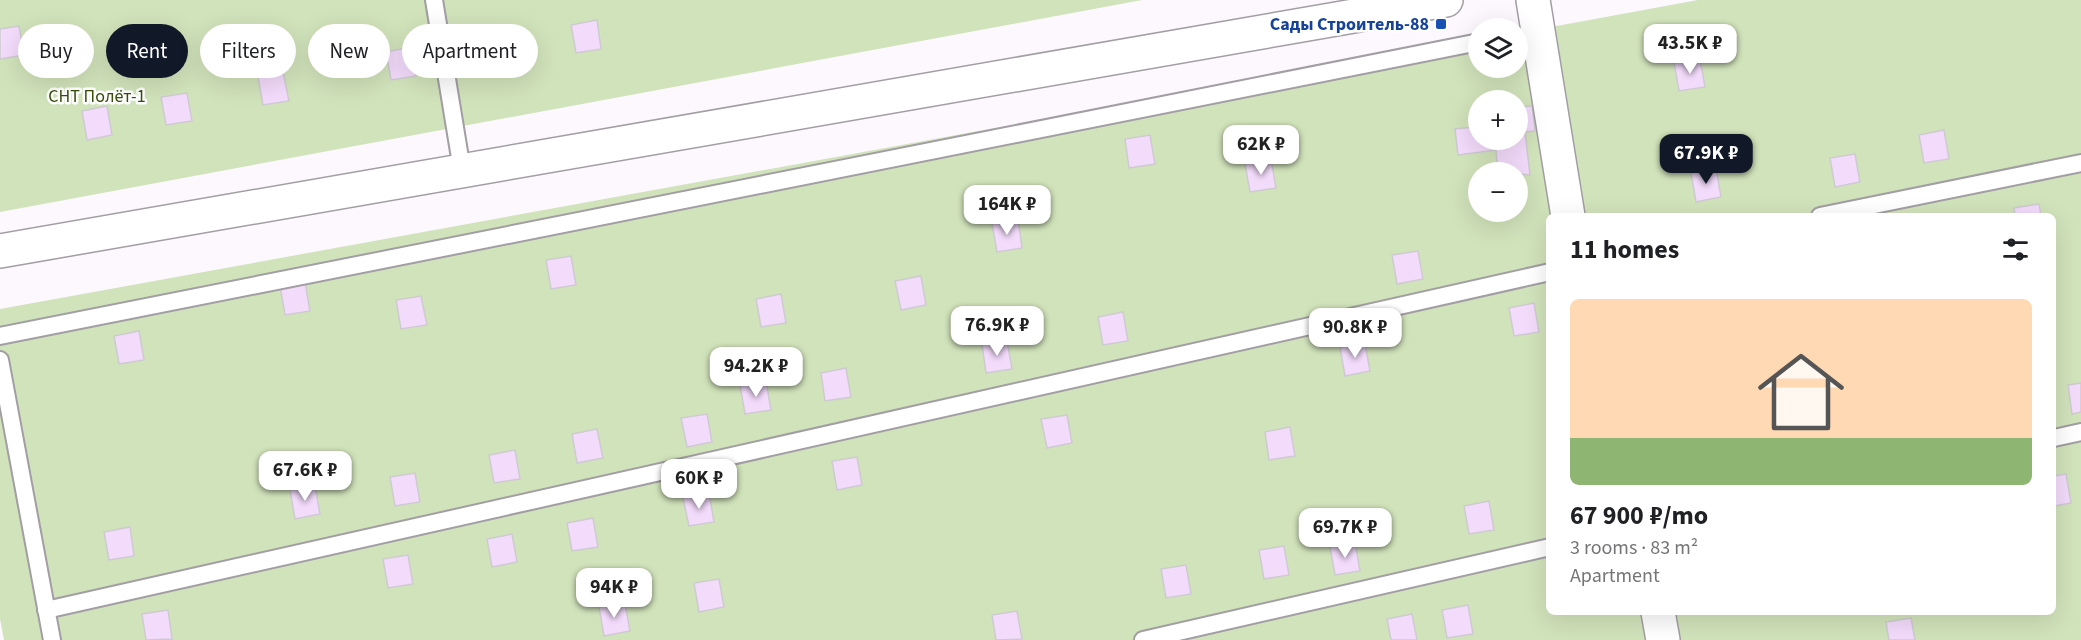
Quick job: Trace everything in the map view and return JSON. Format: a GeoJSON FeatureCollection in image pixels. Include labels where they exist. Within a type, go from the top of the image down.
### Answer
{"type":"FeatureCollection","features":[{"type":"Feature","properties":{"kind":"street"},"geometry":{"type":"LineString","coordinates":[[0,251],[1446,0]]}},
{"type":"Feature","properties":{"kind":"street"},"geometry":{"type":"LineString","coordinates":[[1529,22],[1567,213]]}},
{"type":"Feature","properties":{"kind":"street"},"geometry":{"type":"LineString","coordinates":[[1659,615],[1663,640]]}},
{"type":"Feature","properties":{"kind":"lane"},"geometry":{"type":"LineString","coordinates":[[434,0],[462,170]]}},
{"type":"Feature","properties":{"kind":"lane"},"geometry":{"type":"LineString","coordinates":[[0,336],[1468,44]]}},
{"type":"Feature","properties":{"kind":"lane"},"geometry":{"type":"LineString","coordinates":[[1836,213],[2081,163]]}},
{"type":"Feature","properties":{"kind":"lane"},"geometry":{"type":"LineString","coordinates":[[46,610],[1546,273]]}},
{"type":"Feature","properties":{"kind":"lane"},"geometry":{"type":"LineString","coordinates":[[0,360],[52,640]]}},
{"type":"Feature","properties":{"kind":"lane"},"geometry":{"type":"LineString","coordinates":[[2056,438],[2081,432]]}},
{"type":"Feature","properties":{"kind":"lane"},"geometry":{"type":"LineString","coordinates":[[1143,640],[1546,548]]}},
{"type":"Feature","properties":{"kind":"green space","name":"СНТ Полёт-1"},"geometry":{"type":"Polygon","coordinates":[[[0,0],[1142,0],[0,212],[0,0]]]}},
{"type":"Feature","properties":{"kind":"green space"},"geometry":{"type":"Polygon","coordinates":[[[1698,0],[2081,0],[2081,640],[4,640],[0,619],[0,309],[1468,42],[1468,78],[1528,78],[1528,31],[1698,0]]]}},
{"type":"Feature","properties":{"kind":"building"},"geometry":{"type":"Polygon","coordinates":[[[597,20],[601,49],[576,53],[571,25],[597,20]]]}},
{"type":"Feature","properties":{"kind":"building"},"geometry":{"type":"Polygon","coordinates":[[[18,26],[18,56],[0,59],[0,29],[18,26]]]}},
{"type":"Feature","properties":{"kind":"building"},"geometry":{"type":"Polygon","coordinates":[[[402,49],[404,78],[391,80],[390,51],[402,49]]]}},
{"type":"Feature","properties":{"kind":"building"},"geometry":{"type":"Polygon","coordinates":[[[1700,59],[1705,87],[1679,91],[1674,63],[1700,59]]]}},
{"type":"Feature","properties":{"kind":"building"},"geometry":{"type":"Polygon","coordinates":[[[258,78],[284,78],[289,101],[263,105],[258,78]]]}},
{"type":"Feature","properties":{"kind":"building"},"geometry":{"type":"Polygon","coordinates":[[[187,93],[192,121],[166,125],[161,97],[187,93]]]}},
{"type":"Feature","properties":{"kind":"building"},"geometry":{"type":"Polygon","coordinates":[[[107,106],[112,135],[87,140],[82,111],[107,106]]]}},
{"type":"Feature","properties":{"kind":"building"},"geometry":{"type":"Polygon","coordinates":[[[1528,106],[1532,106],[1535,131],[1528,132],[1528,106]]]}},
{"type":"Feature","properties":{"kind":"building"},"geometry":{"type":"Polygon","coordinates":[[[1468,128],[1468,150],[1496,150],[1458,155],[1455,129],[1468,128]]]}},
{"type":"Feature","properties":{"kind":"building"},"geometry":{"type":"Polygon","coordinates":[[[1944,130],[1949,159],[1924,163],[1919,135],[1944,130]]]}},
{"type":"Feature","properties":{"kind":"building"},"geometry":{"type":"Polygon","coordinates":[[[1150,135],[1155,164],[1129,168],[1125,139],[1150,135]]]}},
{"type":"Feature","properties":{"kind":"building"},"geometry":{"type":"Polygon","coordinates":[[[1496,150],[1527,150],[1530,175],[1528,175],[1528,162],[1497,162],[1496,150]]]}},
{"type":"Feature","properties":{"kind":"building"},"geometry":{"type":"Polygon","coordinates":[[[1855,154],[1860,182],[1835,187],[1830,158],[1855,154]]]}},
{"type":"Feature","properties":{"kind":"building"},"geometry":{"type":"Polygon","coordinates":[[[1271,159],[1276,188],[1250,192],[1245,164],[1271,159]]]}},
{"type":"Feature","properties":{"kind":"building"},"geometry":{"type":"Polygon","coordinates":[[[1716,168],[1721,197],[1696,202],[1691,173],[1716,168]]]}},
{"type":"Feature","properties":{"kind":"building"},"geometry":{"type":"Polygon","coordinates":[[[2039,204],[2040,213],[2015,213],[2014,208],[2039,204]]]}},
{"type":"Feature","properties":{"kind":"building"},"geometry":{"type":"Polygon","coordinates":[[[1018,219],[1022,248],[997,252],[992,224],[1018,219]]]}},
{"type":"Feature","properties":{"kind":"building"},"geometry":{"type":"Polygon","coordinates":[[[1418,251],[1423,279],[1397,284],[1392,255],[1418,251]]]}},
{"type":"Feature","properties":{"kind":"building"},"geometry":{"type":"Polygon","coordinates":[[[571,256],[576,285],[551,289],[546,260],[571,256]]]}},
{"type":"Feature","properties":{"kind":"building"},"geometry":{"type":"Polygon","coordinates":[[[921,276],[926,305],[901,310],[895,281],[921,276]]]}},
{"type":"Feature","properties":{"kind":"building"},"geometry":{"type":"Polygon","coordinates":[[[305,282],[310,311],[285,315],[280,286],[305,282]]]}},
{"type":"Feature","properties":{"kind":"building"},"geometry":{"type":"Polygon","coordinates":[[[781,294],[786,323],[761,327],[756,299],[781,294]]]}},
{"type":"Feature","properties":{"kind":"building"},"geometry":{"type":"Polygon","coordinates":[[[421,296],[427,325],[401,329],[396,300],[421,296]]]}},
{"type":"Feature","properties":{"kind":"building"},"geometry":{"type":"Polygon","coordinates":[[[1534,303],[1539,332],[1514,336],[1509,308],[1534,303]]]}},
{"type":"Feature","properties":{"kind":"building"},"geometry":{"type":"Polygon","coordinates":[[[1123,312],[1128,341],[1103,345],[1098,317],[1123,312]]]}},
{"type":"Feature","properties":{"kind":"building"},"geometry":{"type":"Polygon","coordinates":[[[139,331],[144,360],[119,364],[114,336],[139,331]]]}},
{"type":"Feature","properties":{"kind":"building"},"geometry":{"type":"Polygon","coordinates":[[[1007,340],[1012,369],[986,373],[982,344],[1007,340]]]}},
{"type":"Feature","properties":{"kind":"building"},"geometry":{"type":"Polygon","coordinates":[[[1365,343],[1370,371],[1345,376],[1340,347],[1365,343]]]}},
{"type":"Feature","properties":{"kind":"building"},"geometry":{"type":"Polygon","coordinates":[[[846,368],[851,397],[825,401],[821,373],[846,368]]]}},
{"type":"Feature","properties":{"kind":"building"},"geometry":{"type":"Polygon","coordinates":[[[766,381],[771,410],[745,414],[740,385],[766,381]]]}},
{"type":"Feature","properties":{"kind":"building"},"geometry":{"type":"Polygon","coordinates":[[[2081,383],[2081,412],[2072,414],[2068,385],[2081,383]]]}},
{"type":"Feature","properties":{"kind":"building"},"geometry":{"type":"Polygon","coordinates":[[[707,414],[712,442],[687,447],[681,418],[707,414]]]}},
{"type":"Feature","properties":{"kind":"building"},"geometry":{"type":"Polygon","coordinates":[[[1067,415],[1072,443],[1047,448],[1041,419],[1067,415]]]}},
{"type":"Feature","properties":{"kind":"building"},"geometry":{"type":"Polygon","coordinates":[[[1290,427],[1295,456],[1269,460],[1265,432],[1290,427]]]}},
{"type":"Feature","properties":{"kind":"building"},"geometry":{"type":"Polygon","coordinates":[[[597,429],[603,458],[577,463],[572,434],[597,429]]]}},
{"type":"Feature","properties":{"kind":"building"},"geometry":{"type":"Polygon","coordinates":[[[515,450],[520,479],[494,483],[489,455],[515,450]]]}},
{"type":"Feature","properties":{"kind":"building"},"geometry":{"type":"Polygon","coordinates":[[[857,457],[862,485],[837,490],[832,461],[857,457]]]}},
{"type":"Feature","properties":{"kind":"building"},"geometry":{"type":"Polygon","coordinates":[[[415,473],[420,502],[395,506],[390,477],[415,473]]]}},
{"type":"Feature","properties":{"kind":"building"},"geometry":{"type":"Polygon","coordinates":[[[2066,474],[2071,503],[2056,506],[2056,476],[2066,474]]]}},
{"type":"Feature","properties":{"kind":"building"},"geometry":{"type":"Polygon","coordinates":[[[315,486],[320,514],[295,519],[290,490],[315,486]]]}},
{"type":"Feature","properties":{"kind":"building"},"geometry":{"type":"Polygon","coordinates":[[[709,493],[714,522],[689,526],[683,498],[709,493]]]}},
{"type":"Feature","properties":{"kind":"building"},"geometry":{"type":"Polygon","coordinates":[[[1489,501],[1494,530],[1469,534],[1464,506],[1489,501]]]}},
{"type":"Feature","properties":{"kind":"building"},"geometry":{"type":"Polygon","coordinates":[[[593,518],[598,547],[572,551],[567,523],[593,518]]]}},
{"type":"Feature","properties":{"kind":"building"},"geometry":{"type":"Polygon","coordinates":[[[130,527],[134,556],[109,560],[104,532],[130,527]]]}},
{"type":"Feature","properties":{"kind":"building"},"geometry":{"type":"Polygon","coordinates":[[[512,534],[517,562],[492,567],[487,539],[512,534]]]}},
{"type":"Feature","properties":{"kind":"building"},"geometry":{"type":"Polygon","coordinates":[[[1355,542],[1360,571],[1335,575],[1330,547],[1355,542]]]}},
{"type":"Feature","properties":{"kind":"building"},"geometry":{"type":"Polygon","coordinates":[[[1284,546],[1289,575],[1264,579],[1259,550],[1284,546]]]}},
{"type":"Feature","properties":{"kind":"building"},"geometry":{"type":"Polygon","coordinates":[[[408,555],[413,584],[388,588],[383,559],[408,555]]]}},
{"type":"Feature","properties":{"kind":"building"},"geometry":{"type":"Polygon","coordinates":[[[1186,565],[1191,594],[1166,598],[1161,569],[1186,565]]]}},
{"type":"Feature","properties":{"kind":"building"},"geometry":{"type":"Polygon","coordinates":[[[719,579],[724,607],[699,612],[694,583],[719,579]]]}},
{"type":"Feature","properties":{"kind":"building"},"geometry":{"type":"Polygon","coordinates":[[[625,603],[630,631],[604,636],[599,607],[625,603]]]}},
{"type":"Feature","properties":{"kind":"building"},"geometry":{"type":"Polygon","coordinates":[[[1468,605],[1473,634],[1447,638],[1442,610],[1468,605]]]}},
{"type":"Feature","properties":{"kind":"building"},"geometry":{"type":"Polygon","coordinates":[[[168,610],[172,639],[146,640],[142,614],[168,610]]]}},
{"type":"Feature","properties":{"kind":"building"},"geometry":{"type":"Polygon","coordinates":[[[1017,611],[1022,639],[996,640],[992,615],[1017,611]]]}},
{"type":"Feature","properties":{"kind":"building"},"geometry":{"type":"Polygon","coordinates":[[[1412,614],[1417,640],[1391,640],[1387,619],[1412,614]]]}},
{"type":"Feature","properties":{"kind":"building"},"geometry":{"type":"Polygon","coordinates":[[[1911,618],[1915,640],[1889,640],[1886,622],[1911,618]]]}},
{"type":"Feature","properties":{"kind":"place","name":"Сады Строитель-88"},"geometry":{"type":"Point","coordinates":[1441,24]}}]}
